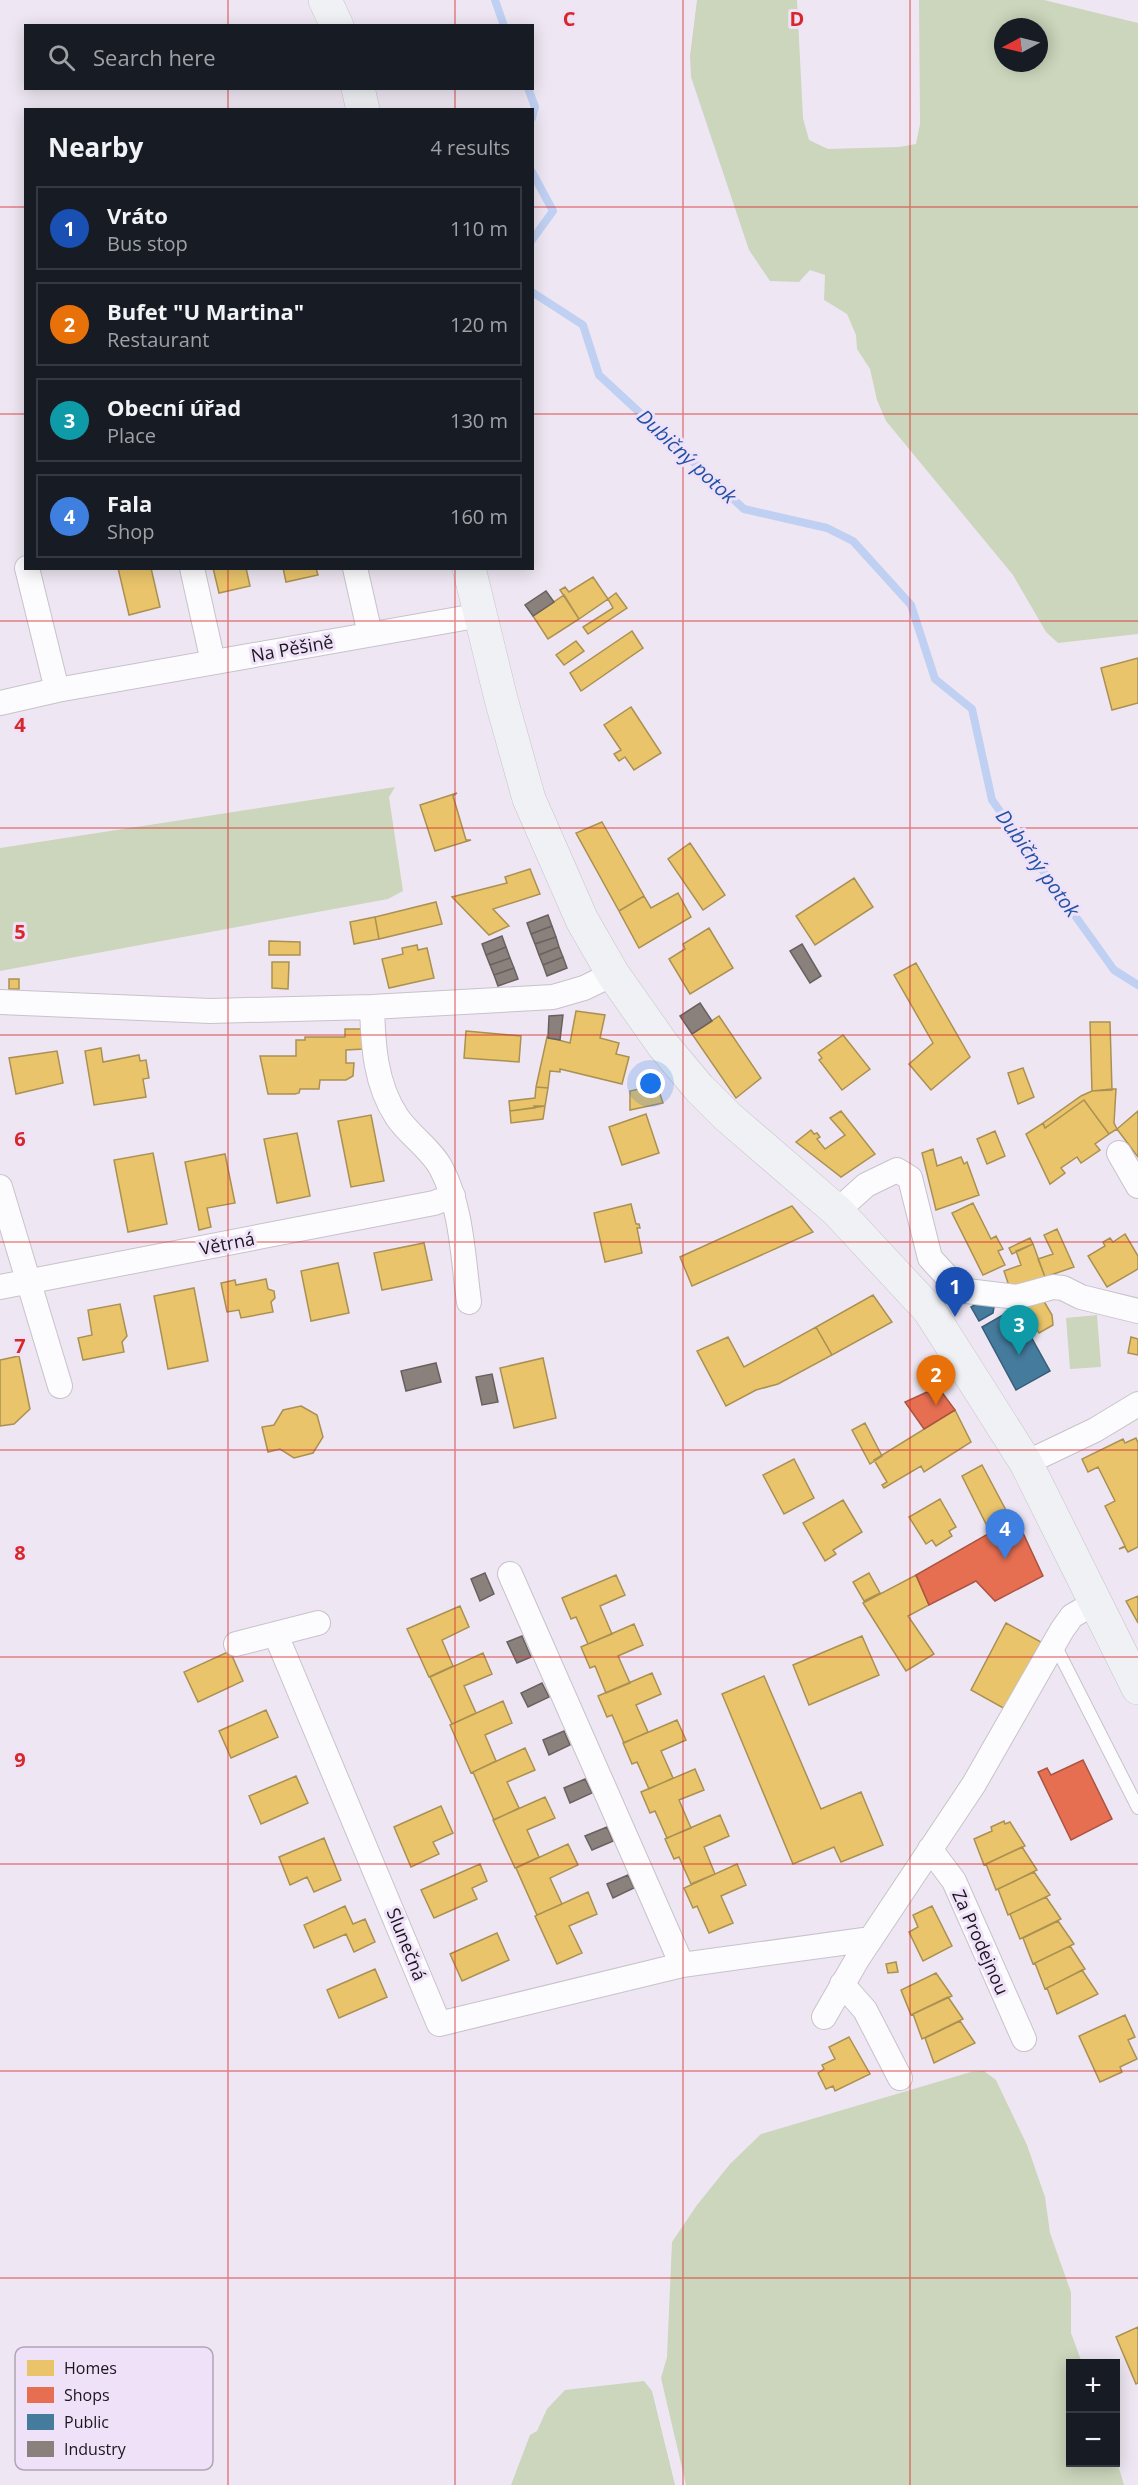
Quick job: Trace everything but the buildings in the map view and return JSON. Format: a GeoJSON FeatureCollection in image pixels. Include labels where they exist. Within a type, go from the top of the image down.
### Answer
{"type":"FeatureCollection","features":[{"type":"Feature","properties":{"kind":"main road"},"geometry":{"type":"LineString","coordinates":[[325,0],[336,24]]}},
{"type":"Feature","properties":{"kind":"main road"},"geometry":{"type":"LineString","coordinates":[[358,90],[363,108]]}},
{"type":"Feature","properties":{"kind":"main road"},"geometry":{"type":"LineString","coordinates":[[470,570],[501,699],[529,800],[582,920],[613,974],[663,1045],[699,1088],[742,1130],[837,1211],[928,1310],[1026,1463],[1138,1688]]}},
{"type":"Feature","properties":{"kind":"street"},"geometry":{"type":"LineString","coordinates":[[28,570],[57,690]]}},
{"type":"Feature","properties":{"kind":"street"},"geometry":{"type":"LineString","coordinates":[[192,570],[213,662]]}},
{"type":"Feature","properties":{"kind":"street"},"geometry":{"type":"LineString","coordinates":[[355,570],[370,634]]}},
{"type":"Feature","properties":{"kind":"street","name":"Na Pěšině"},"geometry":{"type":"LineString","coordinates":[[0,703],[57,690],[481,615]]}},
{"type":"Feature","properties":{"kind":"street"},"geometry":{"type":"LineString","coordinates":[[0,1002],[210,1011],[372,1007],[553,997],[584,988],[613,974]]}},
{"type":"Feature","properties":{"kind":"street"},"geometry":{"type":"LineString","coordinates":[[372,1007],[373,1048],[385,1094],[397,1117],[441,1167],[453,1196],[469,1302]]}},
{"type":"Feature","properties":{"kind":"street"},"geometry":{"type":"LineString","coordinates":[[1119,1153],[1138,1186]]}},
{"type":"Feature","properties":{"kind":"street"},"geometry":{"type":"LineString","coordinates":[[837,1211],[866,1185],[897,1170],[910,1178],[930,1258],[953,1283],[967,1291],[1017,1297],[1053,1287],[1063,1288],[1081,1297],[1138,1311]]}},
{"type":"Feature","properties":{"kind":"street"},"geometry":{"type":"LineString","coordinates":[[0,1187],[60,1386]]}},
{"type":"Feature","properties":{"kind":"street","name":"Větrná"},"geometry":{"type":"LineString","coordinates":[[0,1287],[434,1203],[453,1196]]}},
{"type":"Feature","properties":{"kind":"street"},"geometry":{"type":"LineString","coordinates":[[1026,1463],[1095,1431],[1138,1404]]}},
{"type":"Feature","properties":{"kind":"street"},"geometry":{"type":"LineString","coordinates":[[510,1574],[682,1965]]}},
{"type":"Feature","properties":{"kind":"street"},"geometry":{"type":"LineString","coordinates":[[824,2017],[848,1990],[871,1939],[974,1784],[1054,1642],[1072,1616],[1096,1602]]}},
{"type":"Feature","properties":{"kind":"street"},"geometry":{"type":"LineString","coordinates":[[236,1644],[318,1623]]}},
{"type":"Feature","properties":{"kind":"street","name":"Slunečná"},"geometry":{"type":"LineString","coordinates":[[276,1635],[439,2024],[682,1965],[871,1939]]}},
{"type":"Feature","properties":{"kind":"street","name":"Za Prodejnou"},"geometry":{"type":"LineString","coordinates":[[930,1849],[954,1881],[1024,2039]]}},
{"type":"Feature","properties":{"kind":"street"},"geometry":{"type":"LineString","coordinates":[[848,1990],[865,2010],[900,2078]]}},
{"type":"Feature","properties":{"kind":"lane"},"geometry":{"type":"LineString","coordinates":[[1054,1642],[1138,1808]]}},
{"type":"Feature","properties":{"kind":"green space"},"geometry":{"type":"Polygon","coordinates":[[[697,0],[797,0],[803,118],[809,140],[828,149],[899,147],[916,144],[920,124],[919,0],[1044,0],[1138,23],[1138,634],[1058,643],[1046,632],[1013,575],[886,421],[877,400],[870,369],[857,349],[856,335],[847,314],[824,300],[825,275],[810,270],[799,282],[770,281],[749,250],[691,77],[690,56],[697,0]]]}},
{"type":"Feature","properties":{"kind":"green space"},"geometry":{"type":"Polygon","coordinates":[[[395,787],[389,797],[403,891],[388,899],[0,971],[0,848],[395,787]]]}},
{"type":"Feature","properties":{"kind":"green space"},"geometry":{"type":"Polygon","coordinates":[[[1097,1315],[1101,1367],[1070,1369],[1066,1318],[1097,1315]]]}},
{"type":"Feature","properties":{"kind":"green space"},"geometry":{"type":"Polygon","coordinates":[[[984,2071],[996,2080],[1027,2145],[1045,2197],[1050,2233],[1071,2292],[1071,2333],[1081,2359],[1066,2359],[1066,2467],[1119,2467],[1124,2485],[686,2485],[661,2378],[667,2357],[672,2242],[697,2205],[730,2164],[761,2134],[971,2072],[984,2071]]]}},
{"type":"Feature","properties":{"kind":"green space"},"geometry":{"type":"Polygon","coordinates":[[[644,2381],[652,2391],[675,2485],[511,2485],[530,2435],[537,2431],[547,2409],[565,2390],[644,2381]]]}},
{"type":"Feature","properties":{"kind":"waterway","name":"Dubičný potok"},"geometry":{"type":"LineString","coordinates":[[495,0],[503,24]]}},
{"type":"Feature","properties":{"kind":"waterway","name":"Dubičný potok"},"geometry":{"type":"LineString","coordinates":[[529,90],[535,107],[534,111]]}},
{"type":"Feature","properties":{"kind":"waterway","name":"Dubičný potok"},"geometry":{"type":"LineString","coordinates":[[534,176],[553,211],[534,237]]}},
{"type":"Feature","properties":{"kind":"waterway","name":"Dubičný potok"},"geometry":{"type":"LineString","coordinates":[[534,293],[583,325],[599,375],[744,509],[827,528],[853,541],[911,605],[935,679],[972,709],[992,800],[1114,970],[1138,985]]}},
{"type":"Feature","properties":{"kind":"place","name":"Vráto"},"geometry":{"type":"Point","coordinates":[955,1317]}},
{"type":"Feature","properties":{"kind":"place","name":"Obecní úřad"},"geometry":{"type":"Point","coordinates":[1019,1355]}},
{"type":"Feature","properties":{"kind":"place","name":"Bufet \"U Martina\""},"geometry":{"type":"Point","coordinates":[936,1405]}},
{"type":"Feature","properties":{"kind":"place","name":"Fala"},"geometry":{"type":"Point","coordinates":[1005,1559]}}]}
